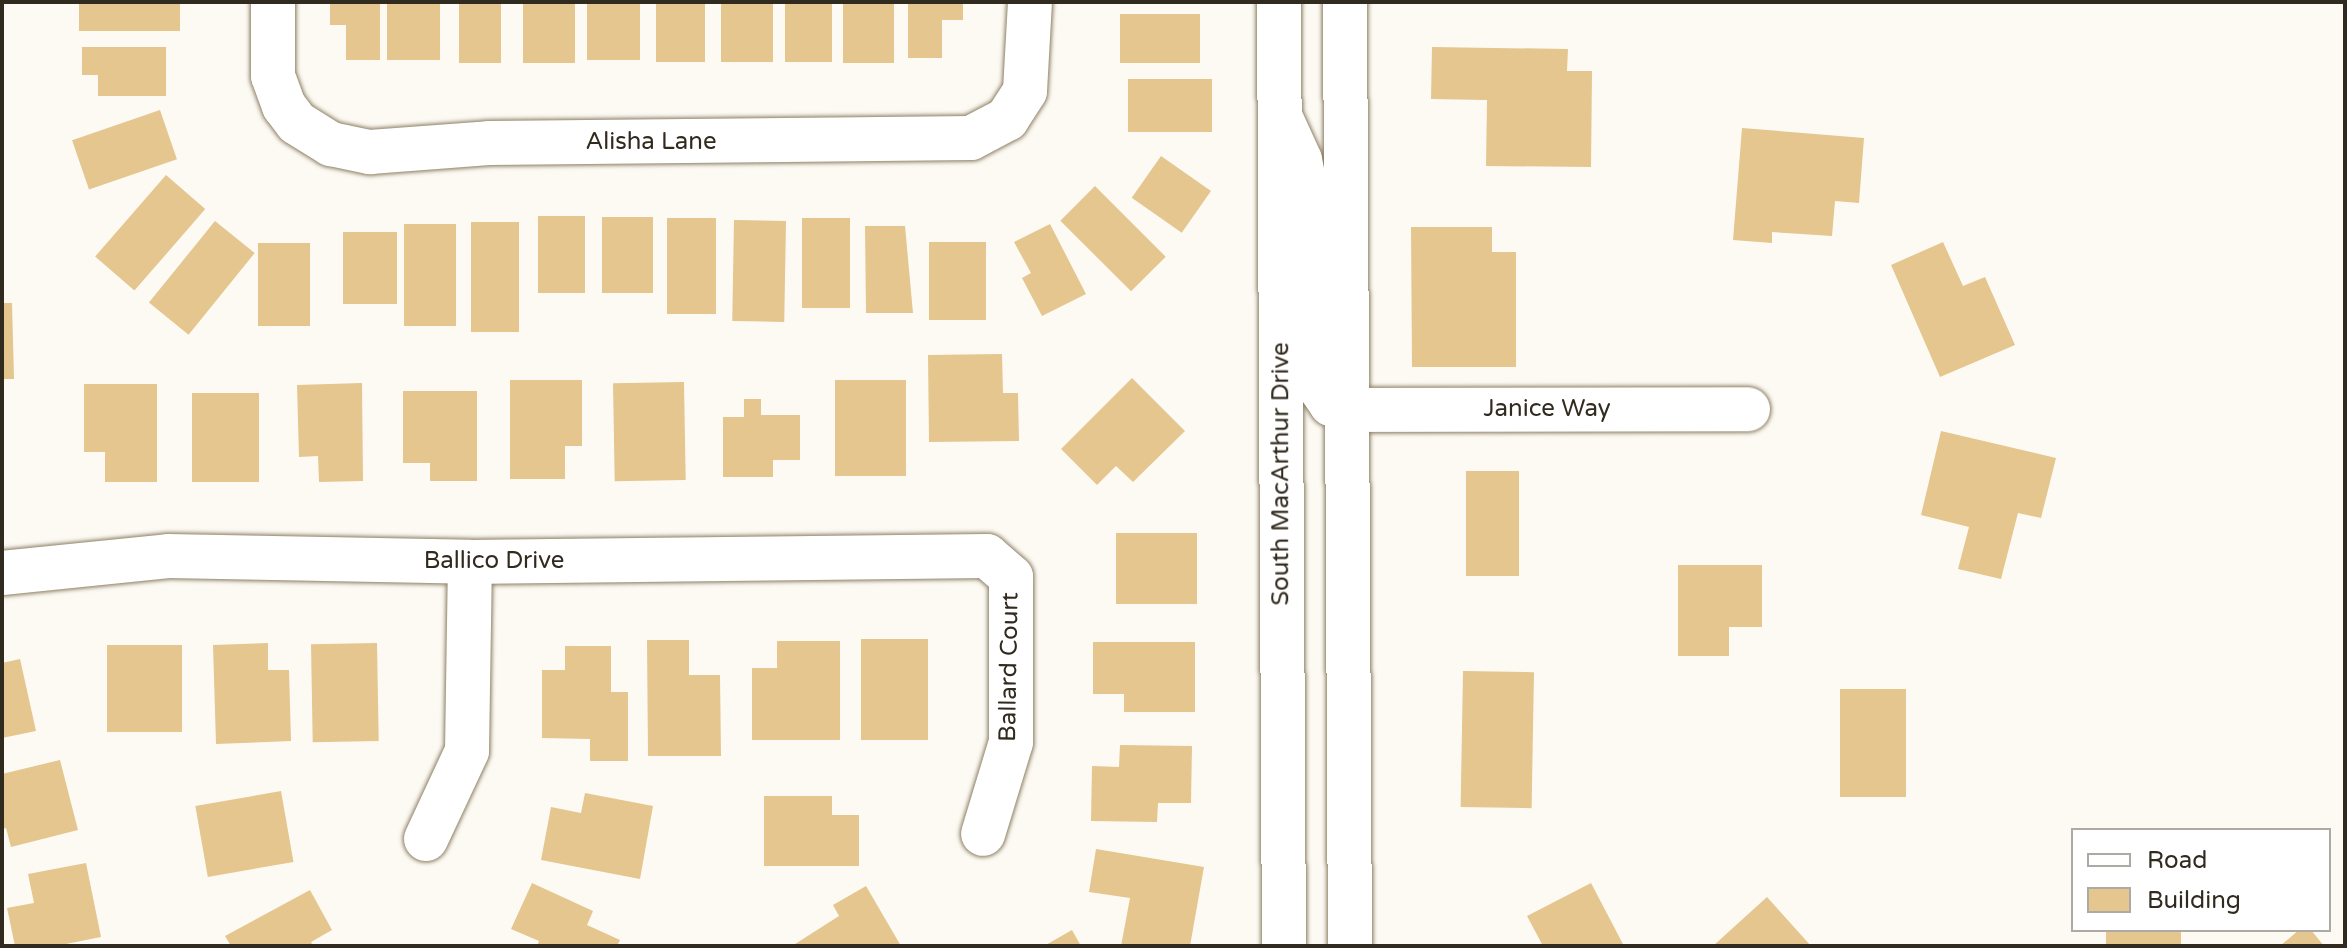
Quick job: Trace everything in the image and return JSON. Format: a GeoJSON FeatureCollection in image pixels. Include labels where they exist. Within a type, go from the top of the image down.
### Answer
{"type":"FeatureCollection","features":[{"type":"Feature","properties":{"kind":"street","name":"Alisha Lane"},"geometry":{"type":"LineString","coordinates":[[273,2],[273,76],[297,123],[331,144],[370,152],[489,143],[971,138],[1007,119],[1025,91],[1030,2]]}},
{"type":"Feature","properties":{"kind":"street","name":"South MacArthur Drive"},"geometry":{"type":"LineString","coordinates":[[1279,2],[1284,946]]}},
{"type":"Feature","properties":{"kind":"street"},"geometry":{"type":"LineString","coordinates":[[1345,2],[1350,946]]}},
{"type":"Feature","properties":{"kind":"street"},"geometry":{"type":"LineString","coordinates":[[1279,114],[1300,160],[1309,206],[1313,378],[1325,398],[1347,410]]}},
{"type":"Feature","properties":{"kind":"street","name":"Janice Way"},"geometry":{"type":"LineString","coordinates":[[1347,410],[1748,409]]}},
{"type":"Feature","properties":{"kind":"street","name":"Ballico Drive"},"geometry":{"type":"LineString","coordinates":[[2,573],[168,556],[470,562],[987,556]]}},
{"type":"Feature","properties":{"kind":"street","name":"Ballard Court"},"geometry":{"type":"LineString","coordinates":[[983,834],[1011,742],[1011,577],[987,556]]}},
{"type":"Feature","properties":{"kind":"street"},"geometry":{"type":"LineString","coordinates":[[426,839],[467,751],[470,562]]}},
{"type":"Feature","properties":{"kind":"building"},"geometry":{"type":"Polygon","coordinates":[[[79,2],[180,2],[180,31],[79,31],[79,2]]]}},
{"type":"Feature","properties":{"kind":"building"},"geometry":{"type":"Polygon","coordinates":[[[330,2],[380,2],[380,60],[346,60],[346,25],[330,25],[330,2]]]}},
{"type":"Feature","properties":{"kind":"building"},"geometry":{"type":"Polygon","coordinates":[[[387,2],[440,2],[440,60],[387,60],[387,2]]]}},
{"type":"Feature","properties":{"kind":"building"},"geometry":{"type":"Polygon","coordinates":[[[459,2],[501,2],[501,63],[459,63],[459,2]]]}},
{"type":"Feature","properties":{"kind":"building"},"geometry":{"type":"Polygon","coordinates":[[[523,2],[575,2],[575,63],[523,63],[523,2]]]}},
{"type":"Feature","properties":{"kind":"building"},"geometry":{"type":"Polygon","coordinates":[[[587,2],[640,2],[640,60],[587,60],[587,2]]]}},
{"type":"Feature","properties":{"kind":"building"},"geometry":{"type":"Polygon","coordinates":[[[656,2],[705,2],[705,62],[656,62],[656,2]]]}},
{"type":"Feature","properties":{"kind":"building"},"geometry":{"type":"Polygon","coordinates":[[[721,2],[773,2],[773,62],[721,62],[721,2]]]}},
{"type":"Feature","properties":{"kind":"building"},"geometry":{"type":"Polygon","coordinates":[[[785,2],[832,2],[832,62],[785,62],[785,2]]]}},
{"type":"Feature","properties":{"kind":"building"},"geometry":{"type":"Polygon","coordinates":[[[843,2],[894,2],[894,63],[843,63],[843,2]]]}},
{"type":"Feature","properties":{"kind":"building"},"geometry":{"type":"Polygon","coordinates":[[[908,2],[963,2],[963,20],[942,20],[942,58],[908,58],[908,2]]]}},
{"type":"Feature","properties":{"kind":"building"},"geometry":{"type":"Polygon","coordinates":[[[1120,14],[1200,14],[1200,63],[1120,63],[1120,14]]]}},
{"type":"Feature","properties":{"kind":"building"},"geometry":{"type":"Polygon","coordinates":[[[82,47],[166,47],[166,96],[98,96],[98,75],[82,75],[82,47]]]}},
{"type":"Feature","properties":{"kind":"building"},"geometry":{"type":"Polygon","coordinates":[[[1432,47],[1568,49],[1567,71],[1592,71],[1591,167],[1486,166],[1487,100],[1431,99],[1432,47]]]}},
{"type":"Feature","properties":{"kind":"building"},"geometry":{"type":"Polygon","coordinates":[[[1128,79],[1212,79],[1212,132],[1128,132],[1128,79]]]}},
{"type":"Feature","properties":{"kind":"building"},"geometry":{"type":"Polygon","coordinates":[[[160,110],[177,159],[89,189],[72,140],[160,110]]]}},
{"type":"Feature","properties":{"kind":"building"},"geometry":{"type":"Polygon","coordinates":[[[1742,128],[1864,138],[1859,203],[1835,201],[1832,236],[1772,232],[1772,243],[1733,240],[1742,128]]]}},
{"type":"Feature","properties":{"kind":"building"},"geometry":{"type":"Polygon","coordinates":[[[1161,156],[1211,191],[1182,233],[1132,198],[1161,156]]]}},
{"type":"Feature","properties":{"kind":"building"},"geometry":{"type":"Polygon","coordinates":[[[166,175],[205,209],[134,291],[95,257],[166,175]]]}},
{"type":"Feature","properties":{"kind":"building"},"geometry":{"type":"Polygon","coordinates":[[[1095,186],[1166,257],[1131,291],[1060,221],[1095,186]]]}},
{"type":"Feature","properties":{"kind":"building"},"geometry":{"type":"Polygon","coordinates":[[[538,216],[585,216],[585,293],[538,293],[538,216]]]}},
{"type":"Feature","properties":{"kind":"building"},"geometry":{"type":"Polygon","coordinates":[[[602,217],[653,217],[653,293],[602,293],[602,217]]]}},
{"type":"Feature","properties":{"kind":"building"},"geometry":{"type":"Polygon","coordinates":[[[667,218],[716,218],[716,314],[667,314],[667,218]]]}},
{"type":"Feature","properties":{"kind":"building"},"geometry":{"type":"Polygon","coordinates":[[[802,218],[850,218],[850,308],[802,308],[802,218]]]}},
{"type":"Feature","properties":{"kind":"building"},"geometry":{"type":"Polygon","coordinates":[[[734,220],[786,221],[784,322],[732,321],[734,220]]]}},
{"type":"Feature","properties":{"kind":"building"},"geometry":{"type":"Polygon","coordinates":[[[215,221],[255,253],[189,335],[149,303],[215,221]]]}},
{"type":"Feature","properties":{"kind":"building"},"geometry":{"type":"Polygon","coordinates":[[[471,222],[519,222],[519,332],[471,332],[471,222]]]}},
{"type":"Feature","properties":{"kind":"building"},"geometry":{"type":"Polygon","coordinates":[[[404,224],[456,224],[456,326],[404,326],[404,224]]]}},
{"type":"Feature","properties":{"kind":"building"},"geometry":{"type":"Polygon","coordinates":[[[1050,224],[1086,294],[1042,316],[1022,278],[1031,273],[1014,242],[1050,224]]]}},
{"type":"Feature","properties":{"kind":"building"},"geometry":{"type":"Polygon","coordinates":[[[865,226],[905,226],[913,313],[866,313],[865,226]]]}},
{"type":"Feature","properties":{"kind":"building"},"geometry":{"type":"Polygon","coordinates":[[[1411,227],[1492,227],[1492,252],[1516,252],[1516,367],[1412,367],[1411,227]]]}},
{"type":"Feature","properties":{"kind":"building"},"geometry":{"type":"Polygon","coordinates":[[[343,232],[397,232],[397,304],[343,304],[343,232]]]}},
{"type":"Feature","properties":{"kind":"building"},"geometry":{"type":"Polygon","coordinates":[[[929,242],[986,242],[986,320],[929,320],[929,242]]]}},
{"type":"Feature","properties":{"kind":"building"},"geometry":{"type":"Polygon","coordinates":[[[1943,242],[1963,286],[1985,277],[2015,345],[1940,377],[1891,265],[1943,242]]]}},
{"type":"Feature","properties":{"kind":"building"},"geometry":{"type":"Polygon","coordinates":[[[258,243],[310,243],[310,326],[258,326],[258,243]]]}},
{"type":"Feature","properties":{"kind":"building"},"geometry":{"type":"Polygon","coordinates":[[[2,303],[12,303],[14,379],[2,379],[2,303]]]}},
{"type":"Feature","properties":{"kind":"building"},"geometry":{"type":"Polygon","coordinates":[[[1002,354],[1003,393],[1018,393],[1019,441],[929,442],[928,355],[1002,354]]]}},
{"type":"Feature","properties":{"kind":"building"},"geometry":{"type":"Polygon","coordinates":[[[1132,378],[1185,431],[1133,482],[1116,466],[1097,485],[1061,449],[1132,378]]]}},
{"type":"Feature","properties":{"kind":"building"},"geometry":{"type":"Polygon","coordinates":[[[510,380],[582,380],[582,446],[565,446],[565,479],[510,479],[510,380]]]}},
{"type":"Feature","properties":{"kind":"building"},"geometry":{"type":"Polygon","coordinates":[[[835,380],[906,380],[906,476],[835,476],[835,380]]]}},
{"type":"Feature","properties":{"kind":"building"},"geometry":{"type":"Polygon","coordinates":[[[684,382],[686,480],[615,481],[613,383],[684,382]]]}},
{"type":"Feature","properties":{"kind":"building"},"geometry":{"type":"Polygon","coordinates":[[[362,383],[363,481],[319,482],[318,456],[299,457],[297,385],[362,383]]]}},
{"type":"Feature","properties":{"kind":"building"},"geometry":{"type":"Polygon","coordinates":[[[84,384],[157,384],[157,482],[105,482],[105,452],[84,452],[84,384]]]}},
{"type":"Feature","properties":{"kind":"building"},"geometry":{"type":"Polygon","coordinates":[[[403,391],[477,391],[477,481],[430,481],[430,463],[403,463],[403,391]]]}},
{"type":"Feature","properties":{"kind":"building"},"geometry":{"type":"Polygon","coordinates":[[[192,393],[259,393],[259,482],[192,482],[192,393]]]}},
{"type":"Feature","properties":{"kind":"building"},"geometry":{"type":"Polygon","coordinates":[[[744,399],[761,399],[761,415],[800,415],[800,460],[773,460],[773,477],[723,477],[723,417],[744,417],[744,399]]]}},
{"type":"Feature","properties":{"kind":"building"},"geometry":{"type":"Polygon","coordinates":[[[1941,431],[2056,458],[2041,518],[2018,513],[2001,579],[1958,569],[1969,527],[1921,515],[1941,431]]]}},
{"type":"Feature","properties":{"kind":"building"},"geometry":{"type":"Polygon","coordinates":[[[1466,471],[1519,471],[1519,576],[1466,576],[1466,471]]]}},
{"type":"Feature","properties":{"kind":"building"},"geometry":{"type":"Polygon","coordinates":[[[1116,533],[1197,533],[1197,604],[1116,604],[1116,533]]]}},
{"type":"Feature","properties":{"kind":"building"},"geometry":{"type":"Polygon","coordinates":[[[1678,565],[1762,565],[1762,627],[1729,627],[1729,656],[1678,656],[1678,565]]]}},
{"type":"Feature","properties":{"kind":"building"},"geometry":{"type":"Polygon","coordinates":[[[861,639],[928,639],[928,740],[861,740],[861,639]]]}},
{"type":"Feature","properties":{"kind":"building"},"geometry":{"type":"Polygon","coordinates":[[[647,640],[689,640],[689,675],[720,675],[721,756],[648,756],[647,640]]]}},
{"type":"Feature","properties":{"kind":"building"},"geometry":{"type":"Polygon","coordinates":[[[777,641],[840,641],[840,740],[752,740],[752,668],[777,668],[777,641]]]}},
{"type":"Feature","properties":{"kind":"building"},"geometry":{"type":"Polygon","coordinates":[[[1093,642],[1195,642],[1195,712],[1124,712],[1124,694],[1093,694],[1093,642]]]}},
{"type":"Feature","properties":{"kind":"building"},"geometry":{"type":"Polygon","coordinates":[[[268,643],[268,670],[289,670],[291,741],[216,744],[213,645],[268,643]]]}},
{"type":"Feature","properties":{"kind":"building"},"geometry":{"type":"Polygon","coordinates":[[[377,643],[379,741],[313,742],[311,644],[377,643]]]}},
{"type":"Feature","properties":{"kind":"building"},"geometry":{"type":"Polygon","coordinates":[[[107,645],[182,645],[182,732],[107,732],[107,645]]]}},
{"type":"Feature","properties":{"kind":"building"},"geometry":{"type":"Polygon","coordinates":[[[565,646],[611,646],[611,692],[628,692],[628,761],[590,761],[590,739],[542,738],[542,670],[565,670],[565,646]]]}},
{"type":"Feature","properties":{"kind":"building"},"geometry":{"type":"Polygon","coordinates":[[[20,659],[36,731],[2,738],[2,663],[20,659]]]}},
{"type":"Feature","properties":{"kind":"building"},"geometry":{"type":"Polygon","coordinates":[[[1463,671],[1534,672],[1532,808],[1461,807],[1463,671]]]}},
{"type":"Feature","properties":{"kind":"building"},"geometry":{"type":"Polygon","coordinates":[[[1840,689],[1906,689],[1906,797],[1840,797],[1840,689]]]}},
{"type":"Feature","properties":{"kind":"building"},"geometry":{"type":"Polygon","coordinates":[[[1120,745],[1192,746],[1191,803],[1158,803],[1157,822],[1091,821],[1092,766],[1119,767],[1120,745]]]}},
{"type":"Feature","properties":{"kind":"building"},"geometry":{"type":"Polygon","coordinates":[[[60,760],[78,830],[11,847],[6,828],[2,829],[2,774],[60,760]]]}},
{"type":"Feature","properties":{"kind":"building"},"geometry":{"type":"Polygon","coordinates":[[[281,791],[294,862],[208,877],[195,806],[281,791]]]}},
{"type":"Feature","properties":{"kind":"building"},"geometry":{"type":"Polygon","coordinates":[[[585,793],[653,806],[640,879],[541,860],[551,807],[581,813],[585,793]]]}},
{"type":"Feature","properties":{"kind":"building"},"geometry":{"type":"Polygon","coordinates":[[[764,796],[832,796],[832,815],[859,815],[859,866],[764,866],[764,796]]]}},
{"type":"Feature","properties":{"kind":"building"},"geometry":{"type":"Polygon","coordinates":[[[1096,849],[1204,867],[1190,946],[1121,946],[1130,898],[1089,892],[1096,849]]]}},
{"type":"Feature","properties":{"kind":"building"},"geometry":{"type":"Polygon","coordinates":[[[86,863],[101,937],[56,946],[15,946],[7,908],[34,903],[28,874],[86,863]]]}},
{"type":"Feature","properties":{"kind":"building"},"geometry":{"type":"Polygon","coordinates":[[[532,883],[593,911],[587,925],[620,940],[617,946],[537,946],[539,941],[511,929],[532,883]]]}},
{"type":"Feature","properties":{"kind":"building"},"geometry":{"type":"Polygon","coordinates":[[[1591,883],[1624,946],[1543,946],[1527,916],[1591,883]]]}},
{"type":"Feature","properties":{"kind":"building"},"geometry":{"type":"Polygon","coordinates":[[[866,886],[901,946],[792,946],[839,916],[833,905],[866,886]]]}},
{"type":"Feature","properties":{"kind":"building"},"geometry":{"type":"Polygon","coordinates":[[[310,890],[332,930],[311,942],[313,946],[231,946],[225,936],[310,890]]]}},
{"type":"Feature","properties":{"kind":"building"},"geometry":{"type":"Polygon","coordinates":[[[1767,897],[1811,946],[1713,946],[1767,897]]]}},
{"type":"Feature","properties":{"kind":"building"},"geometry":{"type":"Polygon","coordinates":[[[1072,930],[1081,946],[1044,946],[1072,930]]]}},
{"type":"Feature","properties":{"kind":"building"},"geometry":{"type":"Polygon","coordinates":[[[2106,932],[2181,932],[2181,946],[2106,946],[2106,932]]]}},
{"type":"Feature","properties":{"kind":"building"},"geometry":{"type":"Polygon","coordinates":[[[2297,932],[2313,932],[2324,946],[2280,946],[2297,932]]]}}]}
